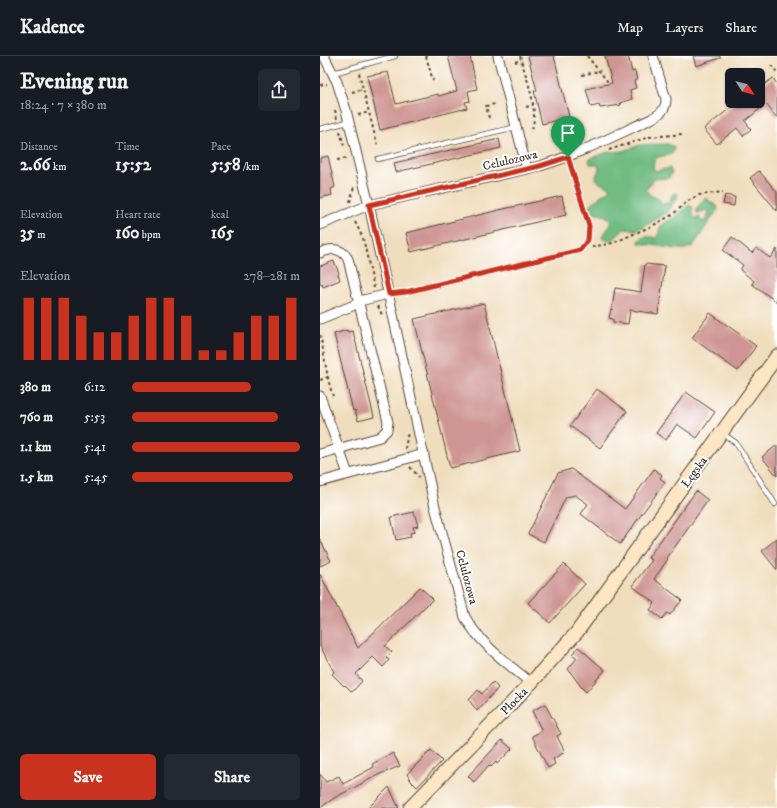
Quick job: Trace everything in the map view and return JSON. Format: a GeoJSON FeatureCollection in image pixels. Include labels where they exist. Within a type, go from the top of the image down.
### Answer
{"type":"FeatureCollection","features":[{"type":"Feature","properties":{"kind":"street","name":"Celulozowa"},"geometry":{"type":"LineString","coordinates":[[324,56],[333,73],[342,97],[369,205],[434,503],[465,617],[480,638],[531,683]]}},
{"type":"Feature","properties":{"kind":"street"},"geometry":{"type":"LineString","coordinates":[[498,56],[527,169]]}},
{"type":"Feature","properties":{"kind":"street","name":"Celulozowa"},"geometry":{"type":"LineString","coordinates":[[369,205],[527,169],[568,157],[651,119],[662,112],[666,104],[666,99],[653,56]]}},
{"type":"Feature","properties":{"kind":"street"},"geometry":{"type":"LineString","coordinates":[[320,225],[369,205]]}},
{"type":"Feature","properties":{"kind":"street"},"geometry":{"type":"LineString","coordinates":[[320,253],[334,249],[341,251],[346,256],[388,418],[388,426],[384,434],[380,437],[320,454]]}},
{"type":"Feature","properties":{"kind":"street"},"geometry":{"type":"LineString","coordinates":[[320,319],[359,302],[389,294]]}},
{"type":"Feature","properties":{"kind":"street","name":"Łęgska"},"geometry":{"type":"LineString","coordinates":[[610,587],[777,356]]}},
{"type":"Feature","properties":{"kind":"street"},"geometry":{"type":"LineString","coordinates":[[320,396],[348,474]]}},
{"type":"Feature","properties":{"kind":"street"},"geometry":{"type":"LineString","coordinates":[[320,482],[424,454]]}},
{"type":"Feature","properties":{"kind":"street","name":"Płocka"},"geometry":{"type":"LineString","coordinates":[[410,808],[531,683],[577,632],[610,587]]}},
{"type":"Feature","properties":{"kind":"lane"},"geometry":{"type":"LineString","coordinates":[[333,73],[395,56]]}},
{"type":"Feature","properties":{"kind":"lane"},"geometry":{"type":"LineString","coordinates":[[320,129],[348,122]]}},
{"type":"Feature","properties":{"kind":"lane"},"geometry":{"type":"LineString","coordinates":[[378,159],[516,127]]}},
{"type":"Feature","properties":{"kind":"lane"},"geometry":{"type":"LineString","coordinates":[[389,294],[406,292],[580,250],[588,240],[589,226],[568,157]]}},
{"type":"Feature","properties":{"kind":"lane"},"geometry":{"type":"LineString","coordinates":[[722,432],[736,443],[775,504]]}},
{"type":"Feature","properties":{"kind":"path"},"geometry":{"type":"LineString","coordinates":[[426,56],[433,81]]}},
{"type":"Feature","properties":{"kind":"path"},"geometry":{"type":"LineString","coordinates":[[520,56],[533,105],[533,127],[531,132]]}},
{"type":"Feature","properties":{"kind":"path"},"geometry":{"type":"LineString","coordinates":[[587,56],[608,82]]}},
{"type":"Feature","properties":{"kind":"path"},"geometry":{"type":"LineString","coordinates":[[515,62],[521,60]]}},
{"type":"Feature","properties":{"kind":"path"},"geometry":{"type":"LineString","coordinates":[[772,65],[777,72]]}},
{"type":"Feature","properties":{"kind":"path"},"geometry":{"type":"LineString","coordinates":[[357,66],[377,144]]}},
{"type":"Feature","properties":{"kind":"path"},"geometry":{"type":"LineString","coordinates":[[582,76],[599,71]]}},
{"type":"Feature","properties":{"kind":"path"},"geometry":{"type":"LineString","coordinates":[[320,85],[326,84]]}},
{"type":"Feature","properties":{"kind":"path"},"geometry":{"type":"LineString","coordinates":[[352,92],[363,88]]}},
{"type":"Feature","properties":{"kind":"path"},"geometry":{"type":"LineString","coordinates":[[488,118],[486,106],[496,104]]}},
{"type":"Feature","properties":{"kind":"path"},"geometry":{"type":"LineString","coordinates":[[526,107],[533,105]]}},
{"type":"Feature","properties":{"kind":"path"},"geometry":{"type":"LineString","coordinates":[[358,115],[369,112]]}},
{"type":"Feature","properties":{"kind":"path"},"geometry":{"type":"LineString","coordinates":[[606,152],[649,137],[683,134]]}},
{"type":"Feature","properties":{"kind":"path"},"geometry":{"type":"LineString","coordinates":[[337,160],[347,158]]}},
{"type":"Feature","properties":{"kind":"path"},"geometry":{"type":"LineString","coordinates":[[350,205],[354,186]]}},
{"type":"Feature","properties":{"kind":"path"},"geometry":{"type":"LineString","coordinates":[[580,250],[613,243],[652,226],[672,215],[699,195],[723,192]]}},
{"type":"Feature","properties":{"kind":"path"},"geometry":{"type":"LineString","coordinates":[[355,222],[363,238],[376,297],[384,319]]}},
{"type":"Feature","properties":{"kind":"path"},"geometry":{"type":"LineString","coordinates":[[320,335],[333,396]]}},
{"type":"Feature","properties":{"kind":"path"},"geometry":{"type":"LineString","coordinates":[[320,380],[328,377]]}},
{"type":"Feature","properties":{"kind":"path"},"geometry":{"type":"LineString","coordinates":[[406,442],[408,436],[407,429]]}},
{"type":"Feature","properties":{"kind":"green space"},"geometry":{"type":"Polygon","coordinates":[[[668,144],[674,147],[672,154],[658,157],[654,161],[653,169],[657,171],[670,168],[672,173],[669,178],[654,179],[646,190],[651,196],[658,198],[663,204],[668,202],[674,193],[678,194],[677,199],[671,208],[668,212],[637,230],[624,229],[610,241],[603,239],[602,236],[610,226],[610,220],[603,215],[591,212],[590,204],[609,191],[609,187],[597,181],[596,176],[599,168],[597,164],[590,164],[589,161],[591,158],[608,152],[623,151],[640,145],[668,144]]]}},
{"type":"Feature","properties":{"kind":"green space"},"geometry":{"type":"Polygon","coordinates":[[[705,198],[717,206],[718,209],[693,246],[685,249],[677,249],[639,243],[639,241],[644,237],[655,238],[659,235],[660,228],[664,223],[678,215],[689,205],[692,207],[693,216],[695,218],[699,217],[702,222],[704,222],[709,213],[707,210],[697,213],[696,210],[705,198]]]}},
{"type":"Feature","properties":{"kind":"building"},"geometry":{"type":"Polygon","coordinates":[[[448,56],[470,56],[477,89],[468,91],[470,101],[465,102],[467,108],[380,130],[367,76],[388,72],[396,104],[438,94],[438,96],[457,91],[448,56]]]}},
{"type":"Feature","properties":{"kind":"building"},"geometry":{"type":"Polygon","coordinates":[[[528,56],[554,56],[569,117],[542,124],[534,91],[537,91],[528,56]]]}},
{"type":"Feature","properties":{"kind":"building"},"geometry":{"type":"Polygon","coordinates":[[[605,56],[628,56],[632,72],[635,71],[637,80],[634,81],[636,88],[630,90],[632,99],[620,103],[621,105],[600,108],[599,105],[591,107],[586,89],[612,83],[605,56]]]}},
{"type":"Feature","properties":{"kind":"building"},"geometry":{"type":"Polygon","coordinates":[[[693,56],[720,56],[720,58],[696,66],[693,56]]]}},
{"type":"Feature","properties":{"kind":"building"},"geometry":{"type":"Polygon","coordinates":[[[773,78],[777,84],[777,118],[766,104],[765,105],[765,84],[773,78]]]}},
{"type":"Feature","properties":{"kind":"building"},"geometry":{"type":"Polygon","coordinates":[[[730,108],[761,108],[745,121],[751,129],[743,136],[737,128],[717,144],[704,129],[730,108]]]}},
{"type":"Feature","properties":{"kind":"building"},"geometry":{"type":"Polygon","coordinates":[[[499,139],[501,148],[396,172],[394,163],[499,139]]]}},
{"type":"Feature","properties":{"kind":"building"},"geometry":{"type":"Polygon","coordinates":[[[328,156],[335,187],[331,189],[332,195],[320,198],[320,158],[328,156]]]}},
{"type":"Feature","properties":{"kind":"building"},"geometry":{"type":"Polygon","coordinates":[[[759,171],[777,192],[777,211],[750,178],[759,171]]]}},
{"type":"Feature","properties":{"kind":"building"},"geometry":{"type":"Polygon","coordinates":[[[725,195],[735,197],[734,206],[723,204],[725,195]]]}},
{"type":"Feature","properties":{"kind":"building"},"geometry":{"type":"Polygon","coordinates":[[[562,196],[566,215],[411,252],[406,233],[562,196]]]}},
{"type":"Feature","properties":{"kind":"building"},"geometry":{"type":"Polygon","coordinates":[[[732,237],[752,253],[756,248],[770,258],[777,249],[777,302],[752,284],[754,281],[740,270],[743,265],[723,250],[732,237]]]}},
{"type":"Feature","properties":{"kind":"building"},"geometry":{"type":"Polygon","coordinates":[[[334,261],[340,280],[323,287],[322,284],[320,285],[320,266],[334,261]]]}},
{"type":"Feature","properties":{"kind":"building"},"geometry":{"type":"Polygon","coordinates":[[[645,264],[665,266],[658,314],[630,310],[628,324],[613,322],[613,319],[609,318],[611,309],[612,310],[615,288],[641,292],[645,264]]]}},
{"type":"Feature","properties":{"kind":"building"},"geometry":{"type":"Polygon","coordinates":[[[484,303],[520,451],[450,468],[414,319],[484,303]]]}},
{"type":"Feature","properties":{"kind":"building"},"geometry":{"type":"Polygon","coordinates":[[[710,313],[756,346],[738,371],[692,338],[710,313]]]}},
{"type":"Feature","properties":{"kind":"building"},"geometry":{"type":"Polygon","coordinates":[[[347,330],[348,332],[353,331],[374,417],[358,421],[355,410],[353,411],[334,334],[347,330]]]}},
{"type":"Feature","properties":{"kind":"building"},"geometry":{"type":"Polygon","coordinates":[[[597,389],[627,411],[600,448],[570,426],[597,389]]]}},
{"type":"Feature","properties":{"kind":"building"},"geometry":{"type":"Polygon","coordinates":[[[686,392],[715,412],[697,438],[677,424],[666,440],[656,433],[686,392]]]}},
{"type":"Feature","properties":{"kind":"building"},"geometry":{"type":"Polygon","coordinates":[[[777,445],[777,476],[762,457],[777,445]]]}},
{"type":"Feature","properties":{"kind":"building"},"geometry":{"type":"Polygon","coordinates":[[[571,469],[625,509],[654,469],[662,475],[660,478],[665,482],[620,544],[581,514],[588,504],[575,495],[566,497],[544,542],[528,534],[558,473],[571,469]]]}},
{"type":"Feature","properties":{"kind":"building"},"geometry":{"type":"Polygon","coordinates":[[[696,491],[708,500],[654,579],[682,600],[670,615],[667,613],[662,619],[650,610],[655,603],[632,586],[652,560],[648,558],[696,491]]]}},
{"type":"Feature","properties":{"kind":"building"},"geometry":{"type":"Polygon","coordinates":[[[414,512],[418,526],[413,527],[415,532],[410,533],[411,537],[396,540],[391,517],[414,512]]]}},
{"type":"Feature","properties":{"kind":"building"},"geometry":{"type":"Polygon","coordinates":[[[777,538],[777,570],[762,551],[777,538]]]}},
{"type":"Feature","properties":{"kind":"building"},"geometry":{"type":"Polygon","coordinates":[[[320,539],[331,561],[320,566],[320,539]]]}},
{"type":"Feature","properties":{"kind":"building"},"geometry":{"type":"Polygon","coordinates":[[[564,564],[585,584],[550,623],[528,603],[564,564]]]}},
{"type":"Feature","properties":{"kind":"building"},"geometry":{"type":"Polygon","coordinates":[[[320,574],[358,648],[420,587],[433,599],[385,646],[392,652],[386,658],[389,660],[383,667],[373,657],[356,674],[362,681],[352,692],[332,674],[334,672],[320,646],[320,574]]]}},
{"type":"Feature","properties":{"kind":"building"},"geometry":{"type":"Polygon","coordinates":[[[578,647],[605,670],[586,692],[568,669],[577,658],[572,654],[578,647]]]}},
{"type":"Feature","properties":{"kind":"building"},"geometry":{"type":"Polygon","coordinates":[[[493,682],[498,688],[477,711],[469,700],[478,690],[482,694],[493,682]]]}},
{"type":"Feature","properties":{"kind":"building"},"geometry":{"type":"Polygon","coordinates":[[[545,704],[561,734],[557,736],[565,752],[553,759],[555,764],[548,768],[532,736],[542,731],[532,711],[545,704]]]}},
{"type":"Feature","properties":{"kind":"building"},"geometry":{"type":"Polygon","coordinates":[[[502,740],[512,749],[497,764],[496,762],[491,767],[489,765],[474,782],[468,776],[502,740]]]}},
{"type":"Feature","properties":{"kind":"building"},"geometry":{"type":"Polygon","coordinates":[[[431,750],[442,761],[417,787],[407,774],[431,750]]]}},
{"type":"Feature","properties":{"kind":"building"},"geometry":{"type":"Polygon","coordinates":[[[393,753],[400,766],[378,775],[334,798],[320,808],[320,774],[326,782],[339,776],[343,784],[374,767],[372,764],[393,753]]]}},
{"type":"Feature","properties":{"kind":"building"},"geometry":{"type":"Polygon","coordinates":[[[389,787],[399,808],[368,808],[389,787]]]}},
{"type":"Feature","properties":{"kind":"route"},"geometry":{"type":"LineString","coordinates":[[568,157],[589,226],[588,240],[580,250],[406,292],[389,294],[369,205],[540,166],[568,157]]}}]}
